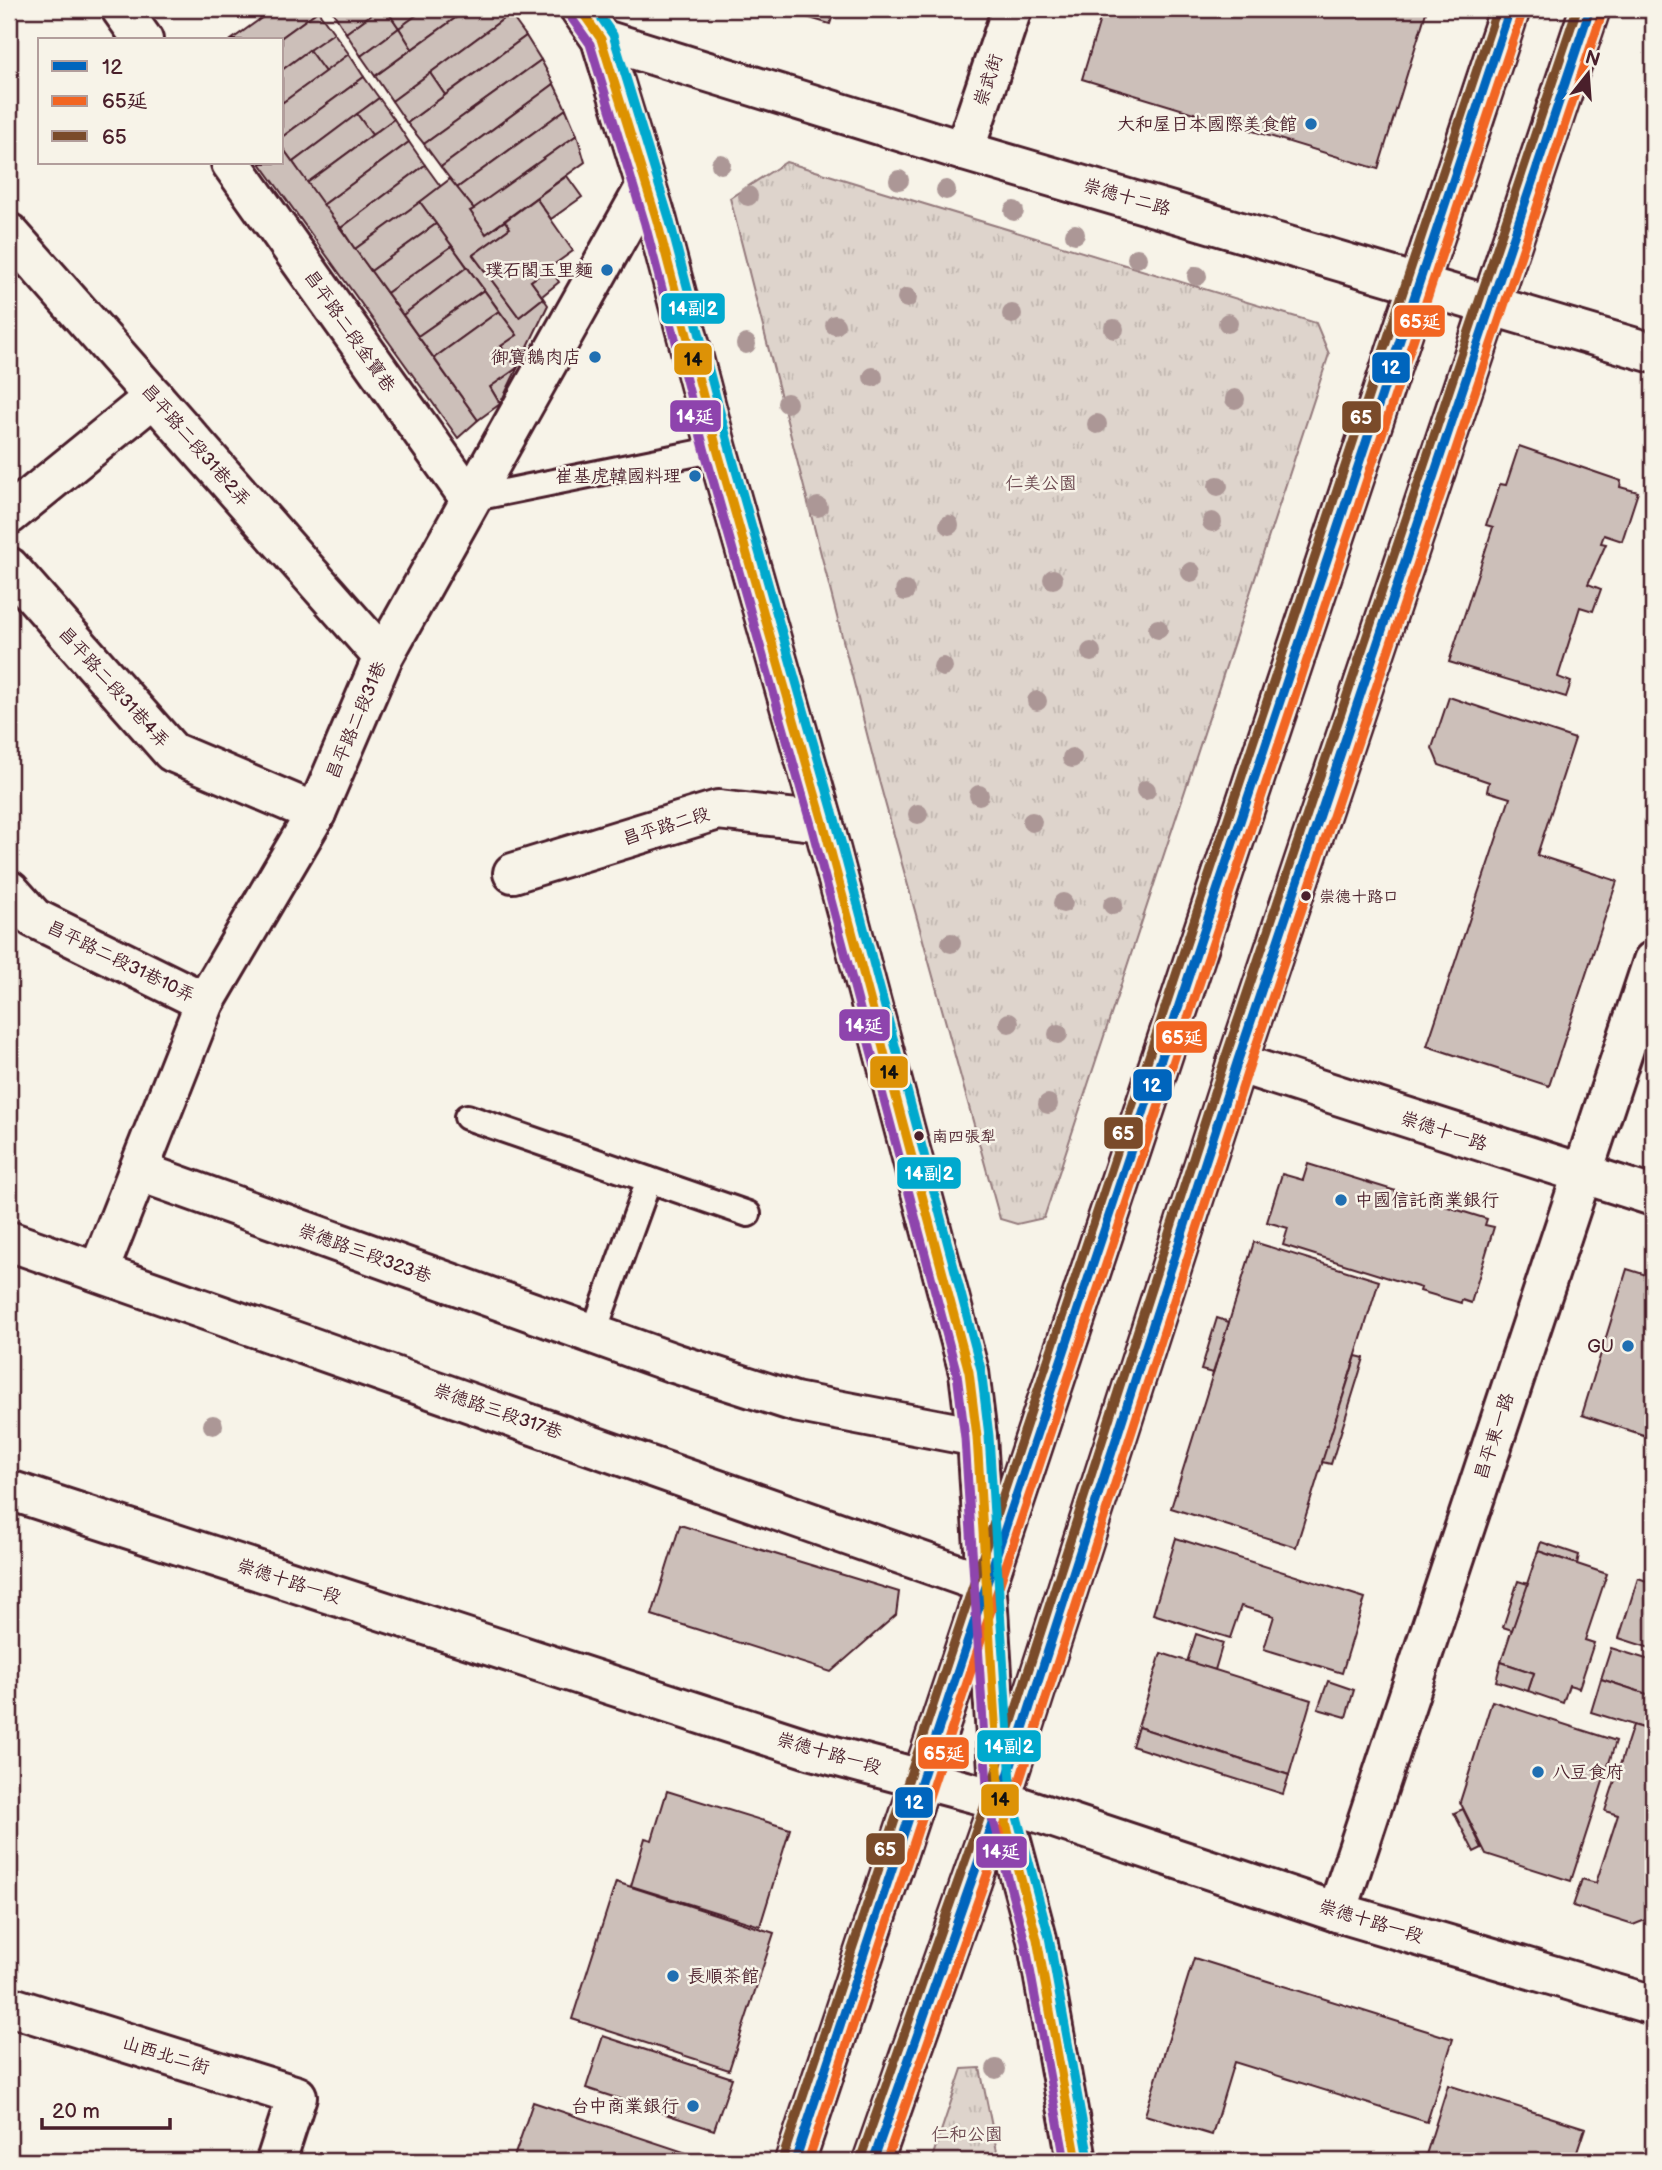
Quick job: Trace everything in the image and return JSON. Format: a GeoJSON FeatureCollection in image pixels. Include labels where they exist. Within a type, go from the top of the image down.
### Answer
{"type":"FeatureCollection","features":[{"type":"Feature","properties":{"kind":"street"},"geometry":{"type":"LineString","coordinates":[[121,9],[143,38]]}},
{"type":"Feature","properties":{"kind":"street"},"geometry":{"type":"LineString","coordinates":[[580,9],[601,40],[646,186],[717,449],[823,822],[969,1372],[976,1437],[1000,1800],[1037,1939],[1077,2161]]}},
{"type":"Feature","properties":{"kind":"street","name":"崇武街"},"geometry":{"type":"LineString","coordinates":[[964,150],[1012,9]]}},
{"type":"Feature","properties":{"kind":"street"},"geometry":{"type":"LineString","coordinates":[[795,2161],[1510,9]]}},
{"type":"Feature","properties":{"kind":"street"},"geometry":{"type":"LineString","coordinates":[[873,2161],[1000,1800],[1237,1063],[1590,9]]}},
{"type":"Feature","properties":{"kind":"street","name":"崇德十二路"},"geometry":{"type":"LineString","coordinates":[[601,40],[1653,353]]}},
{"type":"Feature","properties":{"kind":"street","name":"昌平路二段金寶巷"},"geometry":{"type":"LineString","coordinates":[[232,164],[470,499]]}},
{"type":"Feature","properties":{"kind":"street","name":"昌平路二段31巷"},"geometry":{"type":"LineString","coordinates":[[99,1270],[205,1002],[316,813],[383,657],[646,186]]}},
{"type":"Feature","properties":{"kind":"street","name":"昌平路二段31巷2弄"},"geometry":{"type":"LineString","coordinates":[[9,233],[383,657]]}},
{"type":"Feature","properties":{"kind":"street"},"geometry":{"type":"LineString","coordinates":[[9,515],[154,397]]}},
{"type":"Feature","properties":{"kind":"street","name":"昌平路二段31巷4弄"},"geometry":{"type":"LineString","coordinates":[[9,568],[172,752],[316,813]]}},
{"type":"Feature","properties":{"kind":"street","name":"昌平路二段"},"geometry":{"type":"LineString","coordinates":[[513,873],[718,810],[823,822]]}},
{"type":"Feature","properties":{"kind":"street","name":"昌平路二段31巷10弄"},"geometry":{"type":"LineString","coordinates":[[9,890],[33,918],[205,1002]]}},
{"type":"Feature","properties":{"kind":"street","name":"昌平東一路"},"geometry":{"type":"LineString","coordinates":[[1337,1912],[1653,961]]}},
{"type":"Feature","properties":{"kind":"street","name":"崇德十一路"},"geometry":{"type":"LineString","coordinates":[[1237,1063],[1653,1196]]}},
{"type":"Feature","properties":{"kind":"street","name":"崇德路三段323巷"},"geometry":{"type":"LineString","coordinates":[[138,1171],[593,1334],[795,1402],[976,1437]]}},
{"type":"Feature","properties":{"kind":"street","name":"崇德路三段317巷"},"geometry":{"type":"LineString","coordinates":[[9,1241],[99,1270],[986,1584]]}},
{"type":"Feature","properties":{"kind":"street","name":"崇德十路一段"},"geometry":{"type":"LineString","coordinates":[[9,1490],[812,1750],[1000,1800],[1337,1912],[1653,2005]]}},
{"type":"Feature","properties":{"kind":"street","name":"山西北二街"},"geometry":{"type":"LineString","coordinates":[[9,2006],[297,2096],[276,2161]]}},
{"type":"Feature","properties":{"kind":"lane"},"geometry":{"type":"LineString","coordinates":[[470,499],[717,449]]}},
{"type":"Feature","properties":{"kind":"lane"},"geometry":{"type":"LineString","coordinates":[[467,1117],[748,1214]]}},
{"type":"Feature","properties":{"kind":"lane"},"geometry":{"type":"LineString","coordinates":[[593,1334],[649,1180]]}},
{"type":"Feature","properties":{"kind":"green space","name":"仁美公園"},"geometry":{"type":"Polygon","coordinates":[[[786,162],[1316,323],[1329,354],[1044,1218],[1017,1224],[1000,1219],[878,777],[730,198],[786,162]]]}},
{"type":"Feature","properties":{"kind":"green space","name":"仁和公園"},"geometry":{"type":"Polygon","coordinates":[[[980,2068],[999,2161],[931,2161],[962,2069],[980,2068]]]}},
{"type":"Feature","properties":{"kind":"building"},"geometry":{"type":"Polygon","coordinates":[[[274,9],[318,11],[281,38],[234,38],[274,9]]]}},
{"type":"Feature","properties":{"kind":"building"},"geometry":{"type":"Polygon","coordinates":[[[331,9],[379,9],[346,33],[331,9]]]}},
{"type":"Feature","properties":{"kind":"building"},"geometry":{"type":"Polygon","coordinates":[[[379,9],[386,9],[399,28],[361,56],[346,33],[379,9]]]}},
{"type":"Feature","properties":{"kind":"building"},"geometry":{"type":"Polygon","coordinates":[[[386,9],[425,9],[399,28],[386,9]]]}},
{"type":"Feature","properties":{"kind":"building"},"geometry":{"type":"Polygon","coordinates":[[[425,9],[468,9],[412,49],[399,28],[425,9]]]}},
{"type":"Feature","properties":{"kind":"building"},"geometry":{"type":"Polygon","coordinates":[[[468,9],[506,9],[510,14],[392,101],[375,76],[468,9]]]}},
{"type":"Feature","properties":{"kind":"building"},"geometry":{"type":"Polygon","coordinates":[[[782,9],[805,9],[803,16],[782,9]]]}},
{"type":"Feature","properties":{"kind":"building"},"geometry":{"type":"Polygon","coordinates":[[[805,9],[835,9],[830,24],[803,16],[805,9]]]}},
{"type":"Feature","properties":{"kind":"building","name":"大和屋日本國際美食館"},"geometry":{"type":"Polygon","coordinates":[[[1103,9],[1427,9],[1378,169],[1082,79],[1103,9]]]}},
{"type":"Feature","properties":{"kind":"building"},"geometry":{"type":"Polygon","coordinates":[[[318,11],[334,33],[284,69],[284,38],[281,38],[318,11]]]}},
{"type":"Feature","properties":{"kind":"building"},"geometry":{"type":"Polygon","coordinates":[[[510,14],[526,36],[445,95],[430,73],[510,14]]]}},
{"type":"Feature","properties":{"kind":"building"},"geometry":{"type":"Polygon","coordinates":[[[399,28],[412,49],[375,76],[361,56],[399,28]]]}},
{"type":"Feature","properties":{"kind":"building"},"geometry":{"type":"Polygon","coordinates":[[[334,33],[349,54],[325,72],[309,50],[334,33]]]}},
{"type":"Feature","properties":{"kind":"building"},"geometry":{"type":"Polygon","coordinates":[[[526,36],[541,60],[424,144],[407,123],[526,36]]]}},
{"type":"Feature","properties":{"kind":"building"},"geometry":{"type":"Polygon","coordinates":[[[309,50],[325,72],[284,102],[284,69],[309,50]]]}},
{"type":"Feature","properties":{"kind":"building"},"geometry":{"type":"Polygon","coordinates":[[[349,54],[364,77],[284,136],[284,102],[349,54]]]}},
{"type":"Feature","properties":{"kind":"building"},"geometry":{"type":"Polygon","coordinates":[[[541,60],[554,84],[441,167],[424,144],[541,60]]]}},
{"type":"Feature","properties":{"kind":"building"},"geometry":{"type":"Polygon","coordinates":[[[430,73],[445,95],[407,123],[392,101],[430,73]]]}},
{"type":"Feature","properties":{"kind":"building"},"geometry":{"type":"Polygon","coordinates":[[[364,77],[379,98],[293,162],[284,150],[284,136],[364,77]]]}},
{"type":"Feature","properties":{"kind":"building"},"geometry":{"type":"Polygon","coordinates":[[[554,84],[566,109],[457,188],[441,167],[554,84]]]}},
{"type":"Feature","properties":{"kind":"building"},"geometry":{"type":"Polygon","coordinates":[[[379,98],[394,119],[372,135],[357,114],[379,98]]]}},
{"type":"Feature","properties":{"kind":"building"},"geometry":{"type":"Polygon","coordinates":[[[566,109],[577,135],[474,209],[457,188],[566,109]]]}},
{"type":"Feature","properties":{"kind":"building"},"geometry":{"type":"Polygon","coordinates":[[[357,114],[372,135],[307,183],[293,162],[357,114]]]}},
{"type":"Feature","properties":{"kind":"building"},"geometry":{"type":"Polygon","coordinates":[[[394,119],[409,142],[323,205],[307,183],[394,119]]]}},
{"type":"Feature","properties":{"kind":"building"},"geometry":{"type":"Polygon","coordinates":[[[577,135],[585,162],[486,234],[470,211],[577,135]]]}},
{"type":"Feature","properties":{"kind":"building"},"geometry":{"type":"Polygon","coordinates":[[[409,142],[425,165],[341,228],[323,205],[409,142]]]}},
{"type":"Feature","properties":{"kind":"building"},"geometry":{"type":"Polygon","coordinates":[[[284,150],[478,420],[458,438],[261,164],[284,164],[284,150]]]}},
{"type":"Feature","properties":{"kind":"building"},"geometry":{"type":"Polygon","coordinates":[[[425,165],[441,187],[355,249],[341,228],[425,165]]]}},
{"type":"Feature","properties":{"kind":"building"},"geometry":{"type":"Polygon","coordinates":[[[567,176],[582,197],[551,219],[536,198],[567,176]]]}},
{"type":"Feature","properties":{"kind":"building"},"geometry":{"type":"Polygon","coordinates":[[[450,179],[474,209],[470,211],[486,234],[505,221],[510,228],[473,255],[519,317],[543,298],[548,305],[500,404],[490,387],[517,368],[501,346],[517,335],[420,202],[450,179]]]}},
{"type":"Feature","properties":{"kind":"building"},"geometry":{"type":"Polygon","coordinates":[[[536,198],[573,251],[531,281],[543,298],[519,317],[473,255],[510,228],[505,221],[536,198]]]}},
{"type":"Feature","properties":{"kind":"building"},"geometry":{"type":"Polygon","coordinates":[[[420,202],[436,224],[371,271],[355,249],[420,202]]]}},
{"type":"Feature","properties":{"kind":"building"},"geometry":{"type":"Polygon","coordinates":[[[436,224],[452,246],[387,293],[371,271],[436,224]]]}},
{"type":"Feature","properties":{"kind":"building"},"geometry":{"type":"Polygon","coordinates":[[[452,246],[467,267],[403,315],[387,293],[452,246]]]}},
{"type":"Feature","properties":{"kind":"building"},"geometry":{"type":"Polygon","coordinates":[[[467,267],[484,290],[418,336],[403,315],[467,267]]]}},
{"type":"Feature","properties":{"kind":"building"},"geometry":{"type":"Polygon","coordinates":[[[550,268],[559,282],[542,296],[531,281],[550,268]]]}},
{"type":"Feature","properties":{"kind":"building"},"geometry":{"type":"Polygon","coordinates":[[[484,290],[499,311],[434,358],[418,336],[484,290]]]}},
{"type":"Feature","properties":{"kind":"building"},"geometry":{"type":"Polygon","coordinates":[[[499,311],[517,335],[501,346],[517,368],[490,387],[500,404],[478,420],[434,358],[499,311]]]}},
{"type":"Feature","properties":{"kind":"building"},"geometry":{"type":"Polygon","coordinates":[[[1519,446],[1621,481],[1620,487],[1638,492],[1622,541],[1604,535],[1601,543],[1606,544],[1588,584],[1601,589],[1593,611],[1580,607],[1558,677],[1571,682],[1566,697],[1449,662],[1493,527],[1486,525],[1500,484],[1506,485],[1519,446]]]}},
{"type":"Feature","properties":{"kind":"building"},"geometry":{"type":"Polygon","coordinates":[[[1449,697],[1575,739],[1537,855],[1617,881],[1549,1086],[1427,1046],[1510,798],[1487,791],[1489,782],[1439,765],[1432,748],[1449,697]]]}},
{"type":"Feature","properties":{"kind":"building"},"geometry":{"type":"Polygon","coordinates":[[[1308,1164],[1487,1219],[1485,1225],[1494,1227],[1471,1303],[1462,1300],[1461,1303],[1420,1291],[1421,1288],[1283,1245],[1288,1228],[1267,1222],[1282,1174],[1303,1180],[1308,1164]]]}},
{"type":"Feature","properties":{"kind":"building"},"geometry":{"type":"Polygon","coordinates":[[[1254,1242],[1379,1281],[1296,1547],[1171,1508],[1254,1242]]]}},
{"type":"Feature","properties":{"kind":"building","name":"GU"},"geometry":{"type":"Polygon","coordinates":[[[1627,1269],[1653,1277],[1653,1438],[1582,1415],[1627,1269]]]}},
{"type":"Feature","properties":{"kind":"building"},"geometry":{"type":"Polygon","coordinates":[[[1217,1318],[1229,1322],[1213,1373],[1201,1370],[1217,1318]]]}},
{"type":"Feature","properties":{"kind":"building"},"geometry":{"type":"Polygon","coordinates":[[[1356,1356],[1364,1358],[1331,1464],[1322,1462],[1356,1356]]]}},
{"type":"Feature","properties":{"kind":"building"},"geometry":{"type":"Polygon","coordinates":[[[680,1525],[899,1592],[896,1615],[831,1672],[652,1615],[680,1525]]]}},
{"type":"Feature","properties":{"kind":"building"},"geometry":{"type":"Polygon","coordinates":[[[1176,1538],[1365,1598],[1342,1673],[1264,1649],[1274,1616],[1241,1606],[1230,1638],[1153,1614],[1176,1538]]]}},
{"type":"Feature","properties":{"kind":"building"},"geometry":{"type":"Polygon","coordinates":[[[1541,1542],[1579,1555],[1577,1564],[1538,1551],[1541,1542]]]}},
{"type":"Feature","properties":{"kind":"building"},"geometry":{"type":"Polygon","coordinates":[[[1538,1551],[1607,1574],[1585,1640],[1594,1643],[1579,1688],[1569,1685],[1563,1703],[1528,1691],[1534,1673],[1501,1662],[1538,1551]]]}},
{"type":"Feature","properties":{"kind":"building"},"geometry":{"type":"Polygon","coordinates":[[[1638,1578],[1653,1583],[1653,1649],[1619,1638],[1638,1578]]]}},
{"type":"Feature","properties":{"kind":"building"},"geometry":{"type":"Polygon","coordinates":[[[1518,1581],[1528,1584],[1512,1630],[1503,1627],[1518,1581]]]}},
{"type":"Feature","properties":{"kind":"building"},"geometry":{"type":"Polygon","coordinates":[[[1196,1634],[1223,1643],[1215,1670],[1187,1662],[1196,1634]]]}},
{"type":"Feature","properties":{"kind":"building"},"geometry":{"type":"Polygon","coordinates":[[[1611,1648],[1653,1661],[1653,1696],[1601,1679],[1611,1648]]]}},
{"type":"Feature","properties":{"kind":"building"},"geometry":{"type":"Polygon","coordinates":[[[1161,1653],[1311,1700],[1289,1775],[1138,1727],[1161,1653]]]}},
{"type":"Feature","properties":{"kind":"building"},"geometry":{"type":"Polygon","coordinates":[[[1501,1662],[1534,1673],[1528,1691],[1496,1681],[1501,1662]]]}},
{"type":"Feature","properties":{"kind":"building"},"geometry":{"type":"Polygon","coordinates":[[[1601,1679],[1653,1696],[1653,1731],[1591,1712],[1601,1679]]]}},
{"type":"Feature","properties":{"kind":"building"},"geometry":{"type":"Polygon","coordinates":[[[1328,1681],[1354,1690],[1346,1717],[1318,1709],[1328,1681]]]}},
{"type":"Feature","properties":{"kind":"building","name":"八豆食府"},"geometry":{"type":"Polygon","coordinates":[[[1492,1701],[1616,1741],[1571,1881],[1486,1854],[1460,1802],[1492,1701]]]}},
{"type":"Feature","properties":{"kind":"building"},"geometry":{"type":"Polygon","coordinates":[[[1633,1725],[1653,1731],[1653,1917],[1633,1925],[1573,1906],[1582,1879],[1596,1883],[1618,1815],[1605,1811],[1633,1725]]]}},
{"type":"Feature","properties":{"kind":"building"},"geometry":{"type":"Polygon","coordinates":[[[1138,1727],[1289,1775],[1283,1794],[1132,1746],[1138,1727]]]}},
{"type":"Feature","properties":{"kind":"building"},"geometry":{"type":"Polygon","coordinates":[[[667,1791],[790,1829],[760,1926],[631,1886],[645,1838],[652,1840],[667,1791]]]}},
{"type":"Feature","properties":{"kind":"building"},"geometry":{"type":"Polygon","coordinates":[[[1463,1809],[1482,1848],[1474,1852],[1454,1813],[1463,1809]]]}},
{"type":"Feature","properties":{"kind":"building","name":"長順茶館"},"geometry":{"type":"Polygon","coordinates":[[[616,1882],[774,1933],[729,2070],[572,2019],[616,1882]]]}},
{"type":"Feature","properties":{"kind":"building"},"geometry":{"type":"Polygon","coordinates":[[[1194,1958],[1453,2039],[1427,2122],[1234,2062],[1212,2135],[1145,2115],[1194,1958]]]}},
{"type":"Feature","properties":{"kind":"building"},"geometry":{"type":"Polygon","coordinates":[[[603,2036],[732,2078],[714,2130],[586,2088],[603,2036]]]}},
{"type":"Feature","properties":{"kind":"building"},"geometry":{"type":"Polygon","coordinates":[[[1448,2085],[1585,2128],[1574,2161],[1424,2161],[1448,2085]]]}},
{"type":"Feature","properties":{"kind":"building"},"geometry":{"type":"Polygon","coordinates":[[[533,2102],[705,2159],[513,2160],[533,2102]]]}},
{"type":"Feature","properties":{"kind":"transit line","name":"14"},"geometry":{"type":"LineString","coordinates":[[580,9],[601,39],[657,221],[717,449],[823,822],[969,1372],[977,1437],[1000,1800],[1037,1939],[1077,2161]]}},
{"type":"Feature","properties":{"kind":"transit line","name":"14副2"},"geometry":{"type":"LineString","coordinates":[[595,9],[613,35],[669,218],[729,446],[835,819],[981,1369],[989,1436],[1012,1798],[1049,1937],[1089,2159]]}},
{"type":"Feature","properties":{"kind":"transit line","name":"65"},"geometry":{"type":"LineString","coordinates":[[783,2157],[1497,9]]}},
{"type":"Feature","properties":{"kind":"transit line","name":"12"},"geometry":{"type":"LineString","coordinates":[[795,2161],[1510,9]]}},
{"type":"Feature","properties":{"kind":"transit line","name":"65"},"geometry":{"type":"LineString","coordinates":[[861,2157],[988,1796],[1225,1059],[1577,9]]}},
{"type":"Feature","properties":{"kind":"transit line","name":"12"},"geometry":{"type":"LineString","coordinates":[[873,2161],[1000,1800],[1237,1063],[1590,9]]}},
{"type":"Feature","properties":{"kind":"transit line","name":"65延"},"geometry":{"type":"LineString","coordinates":[[808,2161],[1522,13]]}},
{"type":"Feature","properties":{"kind":"transit line","name":"65延"},"geometry":{"type":"LineString","coordinates":[[886,2161],[1012,1804],[1249,1067],[1602,13]]}},
{"type":"Feature","properties":{"kind":"transit line","name":"14延"},"geometry":{"type":"LineString","coordinates":[[570,16],[590,44],[645,224],[705,452],[811,825],[957,1374],[965,1438],[988,1802],[1025,1942],[1065,2161]]}},
{"type":"Feature","properties":{"kind":"place","name":"大和屋日本國際美食館"},"geometry":{"type":"Point","coordinates":[1311,124]}},
{"type":"Feature","properties":{"kind":"place","name":"璞石閣玉里麵"},"geometry":{"type":"Point","coordinates":[607,270]}},
{"type":"Feature","properties":{"kind":"place","name":"御寶鵝肉店"},"geometry":{"type":"Point","coordinates":[595,357]}},
{"type":"Feature","properties":{"kind":"place","name":"崔基虎韓國料理"},"geometry":{"type":"Point","coordinates":[695,476]}},
{"type":"Feature","properties":{"kind":"place","name":"崇德十路口"},"geometry":{"type":"Point","coordinates":[1306,896]}},
{"type":"Feature","properties":{"kind":"place","name":"南四張犁"},"geometry":{"type":"Point","coordinates":[919,1136]}},
{"type":"Feature","properties":{"kind":"place","name":"中國信託商業銀行"},"geometry":{"type":"Point","coordinates":[1341,1200]}},
{"type":"Feature","properties":{"kind":"place","name":"GU"},"geometry":{"type":"Point","coordinates":[1628,1346]}},
{"type":"Feature","properties":{"kind":"place","name":"八豆食府"},"geometry":{"type":"Point","coordinates":[1538,1772]}},
{"type":"Feature","properties":{"kind":"place","name":"長順茶館"},"geometry":{"type":"Point","coordinates":[673,1976]}},
{"type":"Feature","properties":{"kind":"place","name":"台中商業銀行"},"geometry":{"type":"Point","coordinates":[693,2106]}}]}
